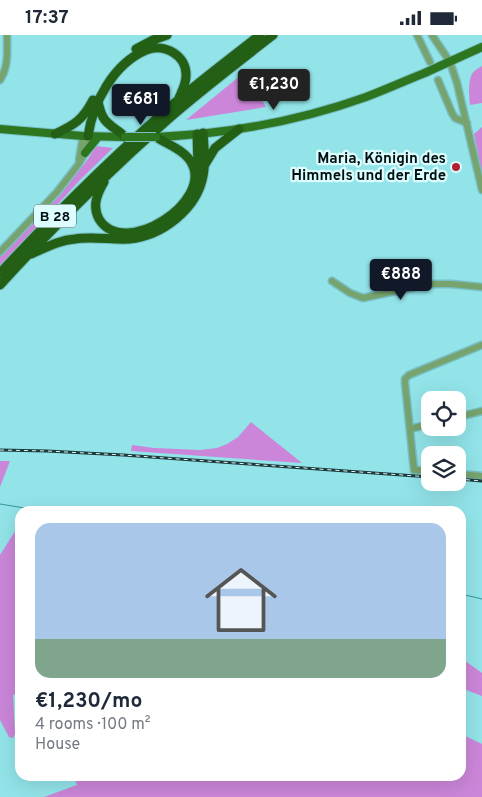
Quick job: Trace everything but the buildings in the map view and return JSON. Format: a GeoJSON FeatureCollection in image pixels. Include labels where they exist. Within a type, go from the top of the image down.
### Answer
{"type":"FeatureCollection","features":[{"type":"Feature","properties":{"kind":"highway"},"geometry":{"type":"LineString","coordinates":[[90,136],[84,128],[103,81],[122,59],[153,39],[167,35]]}},
{"type":"Feature","properties":{"kind":"highway","name":"B 28"},"geometry":{"type":"LineString","coordinates":[[0,273],[106,165],[178,101],[260,35]]}},
{"type":"Feature","properties":{"kind":"highway","name":"B 28"},"geometry":{"type":"LineString","coordinates":[[0,285],[26,256],[112,170],[167,120],[273,35]]}},
{"type":"Feature","properties":{"kind":"highway"},"geometry":{"type":"LineString","coordinates":[[56,134],[80,121],[113,76],[144,51],[151,49],[159,48],[174,52],[184,65],[186,79],[178,101]]}},
{"type":"Feature","properties":{"kind":"highway"},"geometry":{"type":"LineString","coordinates":[[95,103],[104,120],[121,135]]}},
{"type":"Feature","properties":{"kind":"highway"},"geometry":{"type":"LineString","coordinates":[[26,256],[57,243],[74,239],[128,239],[150,234],[162,228],[182,213],[195,197],[200,186],[204,167],[215,148],[239,129]]}},
{"type":"Feature","properties":{"kind":"highway"},"geometry":{"type":"LineString","coordinates":[[112,170],[98,192],[96,209],[100,221],[108,228],[126,233],[158,224],[173,213],[186,199],[194,184],[198,165],[200,133]]}},
{"type":"Feature","properties":{"kind":"highway"},"geometry":{"type":"LineString","coordinates":[[200,133],[204,167]]}},
{"type":"Feature","properties":{"kind":"highway"},"geometry":{"type":"LineString","coordinates":[[156,137],[187,157],[191,162],[196,178]]}},
{"type":"Feature","properties":{"kind":"main road"},"geometry":{"type":"LineString","coordinates":[[0,129],[90,136],[156,137],[239,129],[314,113],[367,97],[440,67],[482,47]]}},
{"type":"Feature","properties":{"kind":"main road"},"geometry":{"type":"LineString","coordinates":[[85,153],[90,136]]}},
{"type":"Feature","properties":{"kind":"street"},"geometry":{"type":"LineString","coordinates":[[0,80],[8,59],[7,35]]}},
{"type":"Feature","properties":{"kind":"street"},"geometry":{"type":"LineString","coordinates":[[417,35],[430,62]]}},
{"type":"Feature","properties":{"kind":"street"},"geometry":{"type":"LineString","coordinates":[[432,35],[450,62],[457,83],[482,190]]}},
{"type":"Feature","properties":{"kind":"street"},"geometry":{"type":"LineString","coordinates":[[438,80],[452,113],[455,117],[467,123]]}},
{"type":"Feature","properties":{"kind":"street"},"geometry":{"type":"LineString","coordinates":[[78,165],[90,136]]}},
{"type":"Feature","properties":{"kind":"street"},"geometry":{"type":"LineString","coordinates":[[0,251],[57,192],[85,153]]}},
{"type":"Feature","properties":{"kind":"street"},"geometry":{"type":"LineString","coordinates":[[332,281],[350,293],[363,297],[429,284],[482,287]]}},
{"type":"Feature","properties":{"kind":"street"},"geometry":{"type":"LineString","coordinates":[[421,470],[414,470],[404,382],[406,377],[482,345]]}},
{"type":"Feature","properties":{"kind":"street"},"geometry":{"type":"LineString","coordinates":[[466,415],[482,411]]}},
{"type":"Feature","properties":{"kind":"street"},"geometry":{"type":"LineString","coordinates":[[410,429],[421,426]]}},
{"type":"Feature","properties":{"kind":"street"},"geometry":{"type":"LineString","coordinates":[[466,475],[482,476]]}},
{"type":"Feature","properties":{"kind":"shaded area"},"geometry":{"type":"Polygon","coordinates":[[[482,66],[482,103],[470,105],[469,89],[471,77],[482,66]]]}},
{"type":"Feature","properties":{"kind":"shaded area"},"geometry":{"type":"Polygon","coordinates":[[[246,71],[266,107],[186,120],[246,71]]]}},
{"type":"Feature","properties":{"kind":"shaded area"},"geometry":{"type":"Polygon","coordinates":[[[482,127],[482,175],[474,134],[482,127]]]}},
{"type":"Feature","properties":{"kind":"shaded area"},"geometry":{"type":"Polygon","coordinates":[[[96,146],[113,148],[81,179],[0,267],[0,254],[61,194],[96,146]]]}},
{"type":"Feature","properties":{"kind":"shaded area"},"geometry":{"type":"Polygon","coordinates":[[[251,422],[302,463],[131,451],[132,445],[200,450],[217,448],[238,437],[251,422]]]}},
{"type":"Feature","properties":{"kind":"shaded area"},"geometry":{"type":"Polygon","coordinates":[[[0,461],[10,461],[0,487],[0,461]]]}},
{"type":"Feature","properties":{"kind":"shaded area"},"geometry":{"type":"Polygon","coordinates":[[[15,531],[15,694],[13,695],[15,734],[13,738],[9,737],[0,720],[0,555],[15,531]]]}},
{"type":"Feature","properties":{"kind":"shaded area"},"geometry":{"type":"Polygon","coordinates":[[[466,662],[482,673],[482,696],[466,690],[466,662]]]}},
{"type":"Feature","properties":{"kind":"shaded area"},"geometry":{"type":"Polygon","coordinates":[[[466,736],[482,744],[482,797],[44,797],[77,785],[75,781],[466,781],[466,736]]]}},
{"type":"Feature","properties":{"kind":"waterway"},"geometry":{"type":"LineString","coordinates":[[0,504],[15,506]]}},
{"type":"Feature","properties":{"kind":"waterway"},"geometry":{"type":"LineString","coordinates":[[466,595],[482,599]]}},
{"type":"Feature","properties":{"kind":"railway"},"geometry":{"type":"LineString","coordinates":[[0,450],[123,455],[421,476]]}},
{"type":"Feature","properties":{"kind":"railway"},"geometry":{"type":"LineString","coordinates":[[466,480],[482,481]]}},
{"type":"Feature","properties":{"kind":"place","name":"Maria, Königin des Himmels und der Erde"},"geometry":{"type":"Point","coordinates":[456,167]}}]}
